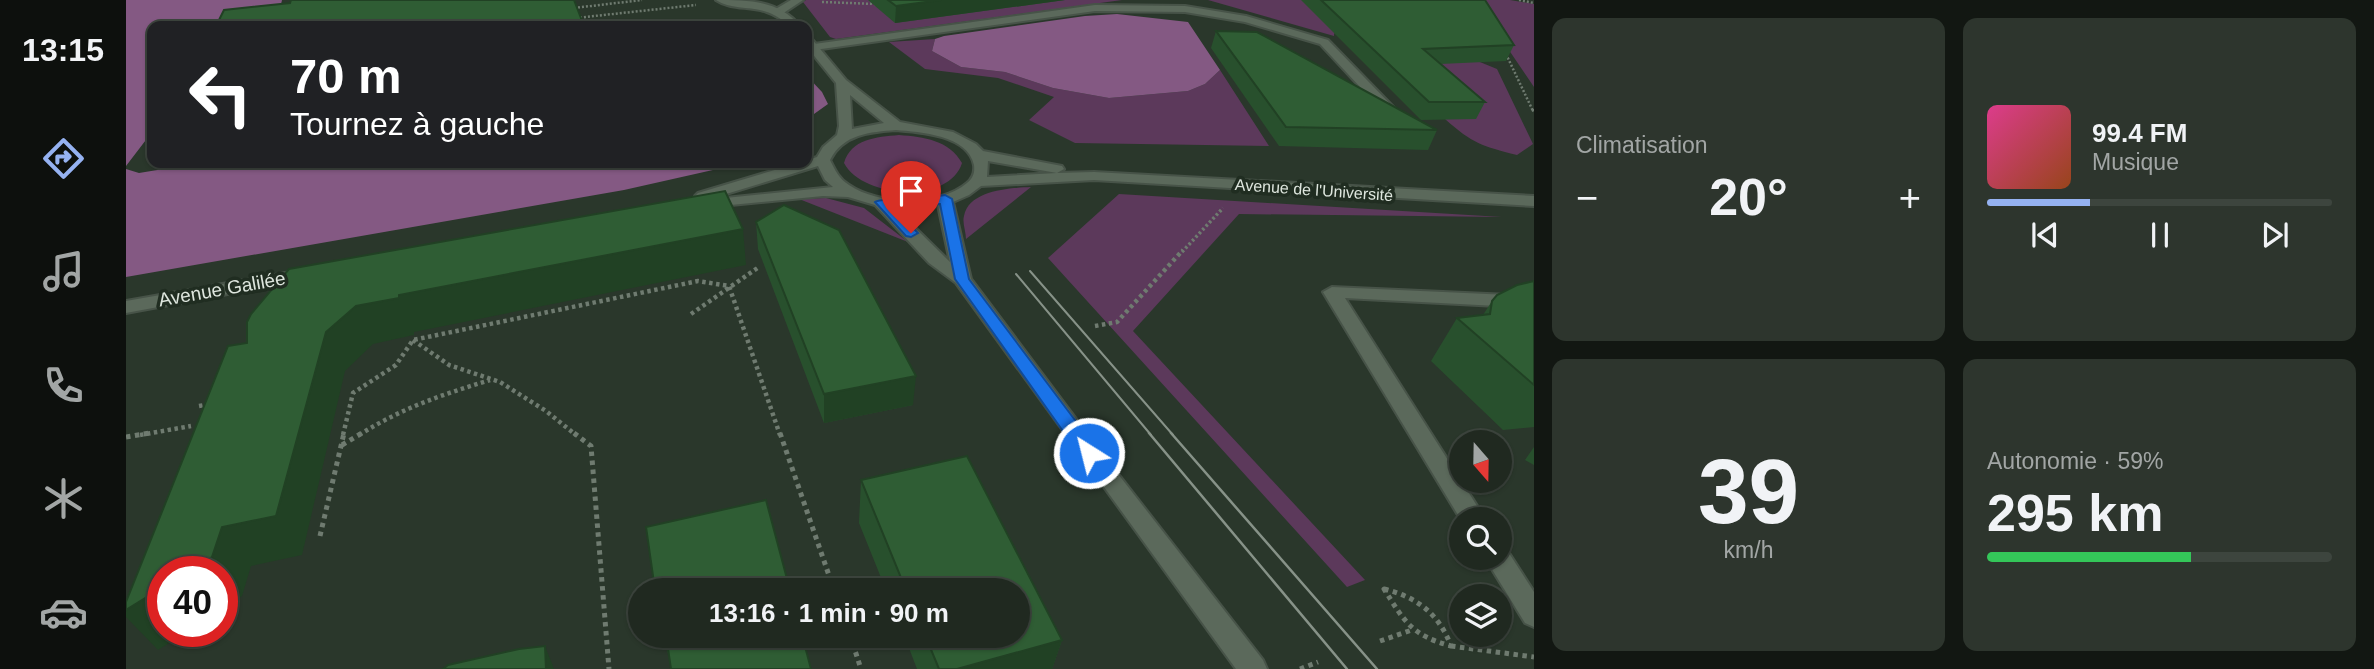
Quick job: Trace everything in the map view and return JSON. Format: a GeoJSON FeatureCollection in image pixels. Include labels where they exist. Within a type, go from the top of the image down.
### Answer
{"type":"FeatureCollection","features":[{"type":"Feature","properties":{"kind":"street"},"geometry":{"type":"LineString","coordinates":[[720,0],[766,7],[789,21]]}},
{"type":"Feature","properties":{"kind":"street"},"geometry":{"type":"LineString","coordinates":[[778,12],[797,0]]}},
{"type":"Feature","properties":{"kind":"street"},"geometry":{"type":"LineString","coordinates":[[812,45],[1095,8],[1185,9],[1246,19],[1324,43],[1393,114]]}},
{"type":"Feature","properties":{"kind":"street"},"geometry":{"type":"LineString","coordinates":[[812,48],[842,83],[896,126]]}},
{"type":"Feature","properties":{"kind":"street"},"geometry":{"type":"LineString","coordinates":[[842,83],[846,126],[843,137]]}},
{"type":"Feature","properties":{"kind":"street"},"geometry":{"type":"LineString","coordinates":[[812,164],[823,160],[833,144],[843,137],[877,127],[896,126],[940,132],[958,139],[979,155],[982,173],[977,182],[964,192],[945,199],[914,204],[881,202],[850,192],[834,183],[825,172],[823,160]]}},
{"type":"Feature","properties":{"kind":"street","name":"Avenue de l'Université"},"geometry":{"type":"LineString","coordinates":[[979,155],[1094,176]]}},
{"type":"Feature","properties":{"kind":"street"},"geometry":{"type":"LineString","coordinates":[[798,168],[686,204],[823,191],[850,192]]}},
{"type":"Feature","properties":{"kind":"street","name":"Avenue de l'Université"},"geometry":{"type":"LineString","coordinates":[[977,182],[1094,176],[1534,201]]}},
{"type":"Feature","properties":{"kind":"street"},"geometry":{"type":"LineString","coordinates":[[945,199],[962,279]]}},
{"type":"Feature","properties":{"kind":"street"},"geometry":{"type":"LineString","coordinates":[[881,202],[935,259],[962,279],[1089,453],[1253,669]]}},
{"type":"Feature","properties":{"kind":"street","name":"Avenue Galilée"},"geometry":{"type":"LineString","coordinates":[[126,307],[329,270]]}},
{"type":"Feature","properties":{"kind":"street"},"geometry":{"type":"LineString","coordinates":[[1466,507],[1332,292],[1534,302]]}},
{"type":"Feature","properties":{"kind":"street"},"geometry":{"type":"LineString","coordinates":[[1506,570],[1534,615]]}},
{"type":"Feature","properties":{"kind":"path"},"geometry":{"type":"LineString","coordinates":[[562,9],[642,0]]}},
{"type":"Feature","properties":{"kind":"path"},"geometry":{"type":"LineString","coordinates":[[797,0],[881,4]]}},
{"type":"Feature","properties":{"kind":"path"},"geometry":{"type":"LineString","coordinates":[[1519,0],[1534,3]]}},
{"type":"Feature","properties":{"kind":"path"},"geometry":{"type":"LineString","coordinates":[[571,19],[700,4]]}},
{"type":"Feature","properties":{"kind":"path"},"geometry":{"type":"LineString","coordinates":[[1503,50],[1534,112]]}},
{"type":"Feature","properties":{"kind":"path"},"geometry":{"type":"LineString","coordinates":[[1095,326],[1117,322],[1224,206]]}},
{"type":"Feature","properties":{"kind":"path"},"geometry":{"type":"LineString","coordinates":[[691,314],[759,267]]}},
{"type":"Feature","properties":{"kind":"path"},"geometry":{"type":"LineString","coordinates":[[413,340],[698,281],[729,286]]}},
{"type":"Feature","properties":{"kind":"path"},"geometry":{"type":"LineString","coordinates":[[729,286],[830,578]]}},
{"type":"Feature","properties":{"kind":"path"},"geometry":{"type":"LineString","coordinates":[[413,340],[449,365],[500,382],[545,411],[591,446],[609,669]]}},
{"type":"Feature","properties":{"kind":"path"},"geometry":{"type":"LineString","coordinates":[[320,536],[353,393],[390,371],[405,357],[413,340]]}},
{"type":"Feature","properties":{"kind":"path"},"geometry":{"type":"LineString","coordinates":[[341,445],[394,413],[424,400],[491,380]]}},
{"type":"Feature","properties":{"kind":"path"},"geometry":{"type":"LineString","coordinates":[[199,406],[220,403]]}},
{"type":"Feature","properties":{"kind":"path"},"geometry":{"type":"LineString","coordinates":[[126,438],[191,426]]}},
{"type":"Feature","properties":{"kind":"path"},"geometry":{"type":"LineString","coordinates":[[1449,642],[1443,625],[1420,602],[1384,589],[1412,630],[1449,646]]}},
{"type":"Feature","properties":{"kind":"path"},"geometry":{"type":"LineString","coordinates":[[1380,641],[1412,630]]}},
{"type":"Feature","properties":{"kind":"path"},"geometry":{"type":"LineString","coordinates":[[1451,647],[1534,657]]}},
{"type":"Feature","properties":{"kind":"path"},"geometry":{"type":"LineString","coordinates":[[854,648],[861,669]]}},
{"type":"Feature","properties":{"kind":"path"},"geometry":{"type":"LineString","coordinates":[[1300,669],[1318,662]]}},
{"type":"Feature","properties":{"kind":"shaded area"},"geometry":{"type":"Polygon","coordinates":[[[126,0],[282,0],[280,9],[257,21],[147,21],[147,139],[126,166],[126,0]]]}},
{"type":"Feature","properties":{"kind":"shaded area"},"geometry":{"type":"Polygon","coordinates":[[[1122,0],[836,39],[830,37],[803,2],[1122,0]]]}},
{"type":"Feature","properties":{"kind":"shaded area"},"geometry":{"type":"Polygon","coordinates":[[[1208,0],[1328,0],[1497,69],[1533,144],[1517,155],[1478,143],[1445,119],[1475,118],[1334,33],[1334,36],[1208,0]]]}},
{"type":"Feature","properties":{"kind":"shaded area"},"geometry":{"type":"Polygon","coordinates":[[[1475,0],[1510,0],[1534,4],[1534,87],[1475,0]]]}},
{"type":"Feature","properties":{"kind":"shaded area"},"geometry":{"type":"Polygon","coordinates":[[[1117,14],[1188,22],[1220,70],[1205,84],[1188,91],[1109,98],[1053,88],[1005,72],[961,67],[932,51],[935,39],[944,36],[1117,14]]]}},
{"type":"Feature","properties":{"kind":"shaded area"},"geometry":{"type":"Polygon","coordinates":[[[935,39],[932,51],[961,67],[1005,72],[1053,88],[1109,98],[1188,91],[1205,84],[1220,70],[1269,146],[1075,143],[1029,120],[1054,97],[998,78],[925,69],[889,42],[935,39]]]}},
{"type":"Feature","properties":{"kind":"shaded area"},"geometry":{"type":"Polygon","coordinates":[[[812,81],[822,92],[828,104],[812,115],[812,81]]]}},
{"type":"Feature","properties":{"kind":"shaded area"},"geometry":{"type":"Polygon","coordinates":[[[899,135],[935,141],[950,149],[962,163],[954,176],[941,186],[924,191],[905,192],[868,184],[854,175],[844,163],[847,155],[858,144],[873,138],[899,135]]]}},
{"type":"Feature","properties":{"kind":"shaded area"},"geometry":{"type":"Polygon","coordinates":[[[170,168],[722,168],[624,190],[126,277],[126,169],[139,173],[170,168]]]}},
{"type":"Feature","properties":{"kind":"shaded area"},"geometry":{"type":"Polygon","coordinates":[[[1031,187],[966,239],[964,218],[967,207],[974,201],[992,192],[1031,187]]]}},
{"type":"Feature","properties":{"kind":"shaded area"},"geometry":{"type":"Polygon","coordinates":[[[1119,194],[1502,217],[1239,214],[1133,331],[1365,580],[1347,587],[1048,258],[1119,194]]]}},
{"type":"Feature","properties":{"kind":"shaded area"},"geometry":{"type":"Polygon","coordinates":[[[826,198],[864,208],[908,242],[799,199],[826,198]]]}},
{"type":"Feature","properties":{"kind":"building"},"geometry":{"type":"Polygon","coordinates":[[[291,0],[574,0],[582,21],[218,21],[224,10],[290,3],[291,0]]]}},
{"type":"Feature","properties":{"kind":"building"},"geometry":{"type":"Polygon","coordinates":[[[888,0],[941,0],[896,6],[888,0]]]}},
{"type":"Feature","properties":{"kind":"building"},"geometry":{"type":"Polygon","coordinates":[[[1321,0],[1485,0],[1514,45],[1423,49],[1485,102],[1429,102],[1321,0]]]}},
{"type":"Feature","properties":{"kind":"building"},"geometry":{"type":"Polygon","coordinates":[[[1216,31],[1257,32],[1437,130],[1286,127],[1216,31]]]}},
{"type":"Feature","properties":{"kind":"building"},"geometry":{"type":"Polygon","coordinates":[[[725,191],[743,229],[399,295],[399,298],[356,306],[326,332],[276,516],[222,527],[212,556],[147,556],[147,597],[126,610],[126,602],[228,346],[247,343],[247,322],[251,314],[289,269],[725,191]]]}},
{"type":"Feature","properties":{"kind":"building"},"geometry":{"type":"Polygon","coordinates":[[[784,205],[839,230],[916,376],[824,394],[756,222],[784,205]]]}},
{"type":"Feature","properties":{"kind":"building"},"geometry":{"type":"Polygon","coordinates":[[[1534,281],[1534,385],[1457,318],[1490,314],[1492,301],[1497,295],[1517,285],[1534,281]]]}},
{"type":"Feature","properties":{"kind":"building"},"geometry":{"type":"Polygon","coordinates":[[[967,456],[1030,578],[901,578],[861,480],[967,456]]]}},
{"type":"Feature","properties":{"kind":"building"},"geometry":{"type":"Polygon","coordinates":[[[766,500],[787,578],[653,578],[646,527],[766,500]]]}},
{"type":"Feature","properties":{"kind":"building"},"geometry":{"type":"Polygon","coordinates":[[[1030,578],[1062,640],[957,669],[939,669],[930,648],[1030,648],[1030,578]]]}},
{"type":"Feature","properties":{"kind":"building"},"geometry":{"type":"Polygon","coordinates":[[[545,646],[546,669],[443,669],[448,665],[545,646]]]}},
{"type":"Feature","properties":{"kind":"building"},"geometry":{"type":"Polygon","coordinates":[[[668,648],[805,648],[811,669],[671,669],[668,648]]]}},
{"type":"Feature","properties":{"kind":"tram line"},"geometry":{"type":"LineString","coordinates":[[1030,271],[1173,435]]}},
{"type":"Feature","properties":{"kind":"tram line"},"geometry":{"type":"LineString","coordinates":[[1016,274],[1151,435]]}},
{"type":"Feature","properties":{"kind":"tram line"},"geometry":{"type":"LineString","coordinates":[[1149,433],[1347,669]]}},
{"type":"Feature","properties":{"kind":"tram line"},"geometry":{"type":"LineString","coordinates":[[1171,433],[1377,669]]}},
{"type":"Feature","properties":{"kind":"route"},"geometry":{"type":"LineString","coordinates":[[911,233],[881,202],[925,203],[945,199],[950,211],[962,279],[1089,453]]}}]}
